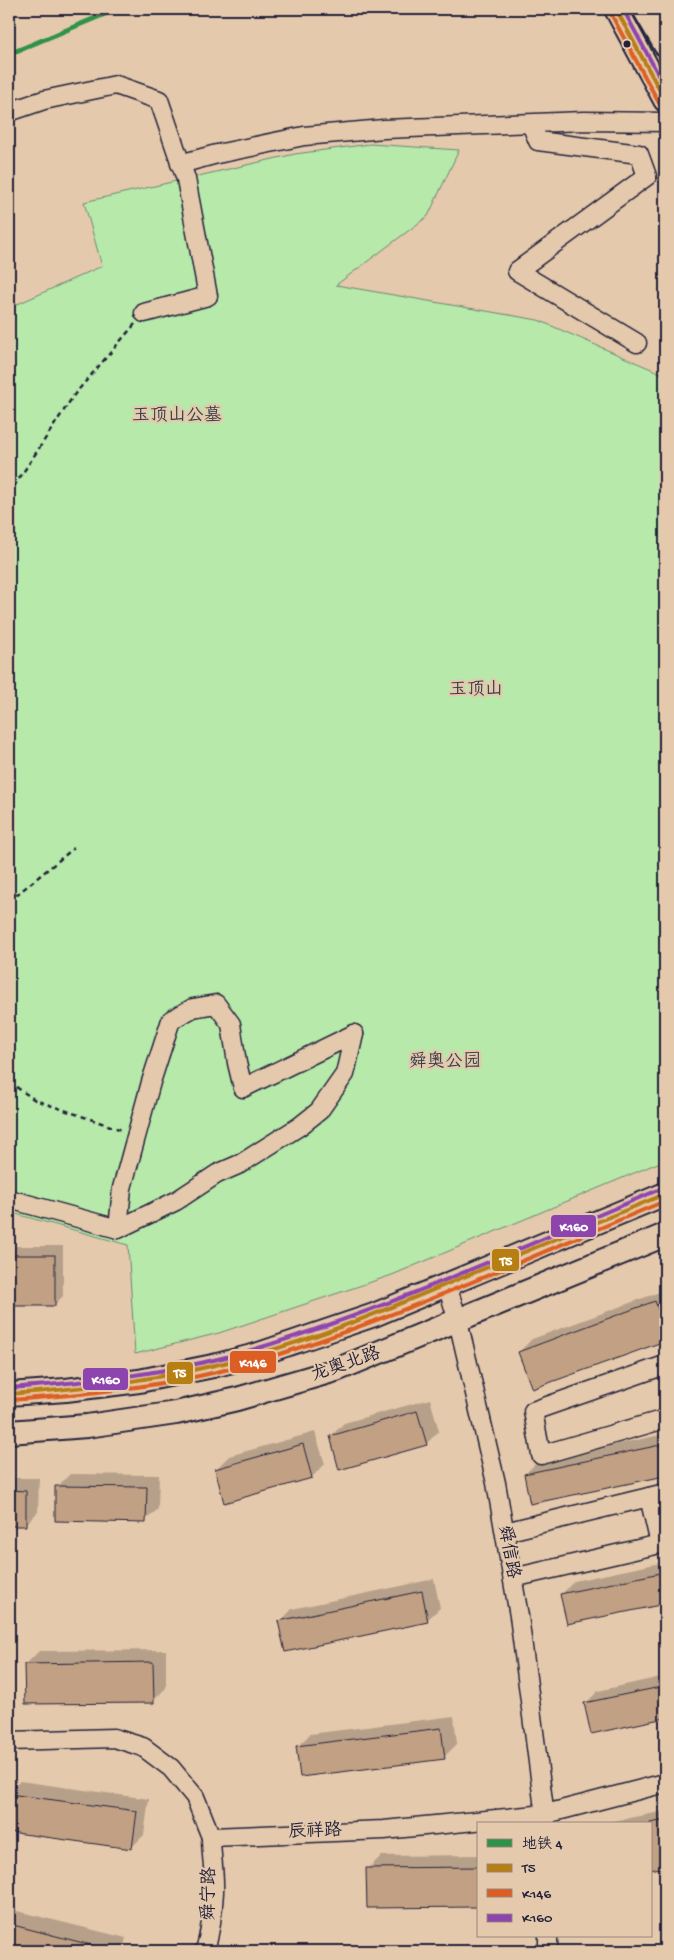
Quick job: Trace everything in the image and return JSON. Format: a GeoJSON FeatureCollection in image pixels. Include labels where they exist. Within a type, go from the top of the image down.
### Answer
{"type":"FeatureCollection","features":[{"type":"Feature","properties":{"kind":"main road"},"geometry":{"type":"LineString","coordinates":[[616,9],[665,100]]}},
{"type":"Feature","properties":{"kind":"main road"},"geometry":{"type":"LineString","coordinates":[[644,9],[665,45]]}},
{"type":"Feature","properties":{"kind":"main road"},"geometry":{"type":"LineString","coordinates":[[9,1394],[66,1390],[140,1381],[213,1366],[314,1337],[374,1315],[665,1194]]}},
{"type":"Feature","properties":{"kind":"main road","name":"龙奥北路"},"geometry":{"type":"LineString","coordinates":[[9,1432],[87,1426],[176,1413],[336,1370],[665,1235]]}},
{"type":"Feature","properties":{"kind":"street"},"geometry":{"type":"LineString","coordinates":[[9,112],[44,100],[116,85],[159,100],[186,179],[208,296],[144,313]]}},
{"type":"Feature","properties":{"kind":"street"},"geometry":{"type":"LineString","coordinates":[[180,164],[216,154],[304,136],[384,129],[584,122],[665,122]]}},
{"type":"Feature","properties":{"kind":"street"},"geometry":{"type":"LineString","coordinates":[[531,124],[538,141],[639,154],[647,176],[517,271],[638,343]]}},
{"type":"Feature","properties":{"kind":"street"},"geometry":{"type":"LineString","coordinates":[[9,1200],[118,1229],[176,1201],[217,1174],[240,1164],[300,1126],[319,1111],[345,1074],[354,1034],[242,1088],[231,1024],[216,1004],[193,1008],[171,1020],[151,1082],[122,1188],[118,1229]]}},
{"type":"Feature","properties":{"kind":"street","name":"舜信路"},"geometry":{"type":"LineString","coordinates":[[447,1285],[458,1320],[496,1483],[519,1616],[546,1819]]}},
{"type":"Feature","properties":{"kind":"street"},"geometry":{"type":"LineString","coordinates":[[665,1365],[534,1410],[541,1455],[665,1419]]}},
{"type":"Feature","properties":{"kind":"street"},"geometry":{"type":"LineString","coordinates":[[504,1532],[657,1495],[663,1543],[513,1578]]}},
{"type":"Feature","properties":{"kind":"street"},"geometry":{"type":"LineString","coordinates":[[9,1741],[114,1738],[143,1747],[171,1768],[194,1797],[211,1837]]}},
{"type":"Feature","properties":{"kind":"street","name":"辰祥路"},"geometry":{"type":"LineString","coordinates":[[502,1822],[546,1819],[665,1783]]}},
{"type":"Feature","properties":{"kind":"street","name":"辰祥路"},"geometry":{"type":"LineString","coordinates":[[211,1837],[384,1830],[477,1824]]}},
{"type":"Feature","properties":{"kind":"street","name":"舜宁路"},"geometry":{"type":"LineString","coordinates":[[206,1951],[214,1891],[211,1837]]}},
{"type":"Feature","properties":{"kind":"street"},"geometry":{"type":"LineString","coordinates":[[548,1938],[548,1951]]}},
{"type":"Feature","properties":{"kind":"path"},"geometry":{"type":"LineString","coordinates":[[9,494],[74,396],[144,313]]}},
{"type":"Feature","properties":{"kind":"path"},"geometry":{"type":"LineString","coordinates":[[9,901],[74,848]]}},
{"type":"Feature","properties":{"kind":"path"},"geometry":{"type":"LineString","coordinates":[[9,1082],[35,1100],[136,1135]]}},
{"type":"Feature","properties":{"kind":"green space"},"geometry":{"type":"Polygon","coordinates":[[[370,144],[459,150],[428,216],[336,285],[538,320],[665,375],[665,1160],[392,1275],[219,1333],[135,1354],[128,1245],[9,1212],[9,308],[102,266],[84,202],[295,154],[370,144]]]}},
{"type":"Feature","properties":{"kind":"building"},"geometry":{"type":"Polygon","coordinates":[[[9,1255],[55,1255],[55,1306],[9,1306],[9,1255]]]}},
{"type":"Feature","properties":{"kind":"building"},"geometry":{"type":"Polygon","coordinates":[[[655,1301],[665,1328],[665,1341],[532,1389],[518,1352],[655,1301]]]}},
{"type":"Feature","properties":{"kind":"building"},"geometry":{"type":"Polygon","coordinates":[[[417,1411],[427,1445],[339,1470],[330,1436],[417,1411]]]}},
{"type":"Feature","properties":{"kind":"building"},"geometry":{"type":"Polygon","coordinates":[[[303,1444],[312,1478],[224,1503],[215,1469],[303,1444]]]}},
{"type":"Feature","properties":{"kind":"building"},"geometry":{"type":"Polygon","coordinates":[[[665,1444],[665,1476],[530,1504],[524,1474],[665,1444]]]}},
{"type":"Feature","properties":{"kind":"building"},"geometry":{"type":"Polygon","coordinates":[[[55,1486],[147,1487],[146,1523],[55,1521],[55,1486]]]}},
{"type":"Feature","properties":{"kind":"building"},"geometry":{"type":"Polygon","coordinates":[[[9,1490],[26,1491],[26,1526],[9,1526],[9,1490]]]}},
{"type":"Feature","properties":{"kind":"building"},"geometry":{"type":"Polygon","coordinates":[[[665,1572],[665,1604],[567,1624],[560,1594],[665,1572]]]}},
{"type":"Feature","properties":{"kind":"building"},"geometry":{"type":"Polygon","coordinates":[[[422,1591],[428,1622],[285,1652],[278,1621],[422,1591]]]}},
{"type":"Feature","properties":{"kind":"building"},"geometry":{"type":"Polygon","coordinates":[[[153,1662],[154,1703],[25,1704],[24,1664],[153,1662]]]}},
{"type":"Feature","properties":{"kind":"building"},"geometry":{"type":"Polygon","coordinates":[[[665,1686],[665,1718],[591,1734],[584,1703],[665,1686]]]}},
{"type":"Feature","properties":{"kind":"building"},"geometry":{"type":"Polygon","coordinates":[[[441,1728],[445,1759],[300,1777],[296,1746],[441,1728]]]}},
{"type":"Feature","properties":{"kind":"building"},"geometry":{"type":"Polygon","coordinates":[[[9,1794],[137,1811],[132,1849],[9,1832],[9,1794]]]}},
{"type":"Feature","properties":{"kind":"building"},"geometry":{"type":"Polygon","coordinates":[[[665,1820],[665,1867],[652,1870],[652,1823],[665,1820]]]}},
{"type":"Feature","properties":{"kind":"building"},"geometry":{"type":"Polygon","coordinates":[[[477,1867],[477,1907],[367,1908],[366,1868],[477,1867]]]}},
{"type":"Feature","properties":{"kind":"building"},"geometry":{"type":"Polygon","coordinates":[[[9,1924],[99,1947],[99,1951],[9,1951],[9,1924]]]}},
{"type":"Feature","properties":{"kind":"metro line","name":"4"},"geometry":{"type":"LineString","coordinates":[[9,54],[117,9]]}},
{"type":"Feature","properties":{"kind":"transit line","name":"T5"},"geometry":{"type":"LineString","coordinates":[[616,9],[665,100]]}},
{"type":"Feature","properties":{"kind":"transit line","name":"K160"},"geometry":{"type":"LineString","coordinates":[[623,9],[665,87]]}},
{"type":"Feature","properties":{"kind":"transit line","name":"K146"},"geometry":{"type":"LineString","coordinates":[[610,12],[659,103]]}},
{"type":"Feature","properties":{"kind":"transit line","name":"K160"},"geometry":{"type":"LineString","coordinates":[[9,1388],[133,1375],[194,1364],[255,1349],[410,1294],[663,1188]]}},
{"type":"Feature","properties":{"kind":"transit line","name":"T5"},"geometry":{"type":"LineString","coordinates":[[9,1394],[71,1389],[163,1376],[224,1363],[280,1347],[332,1330],[383,1310],[665,1194]]}},
{"type":"Feature","properties":{"kind":"transit line","name":"K146"},"geometry":{"type":"LineString","coordinates":[[9,1400],[135,1387],[197,1376],[258,1361],[362,1326],[413,1306],[665,1201]]}},
{"type":"Feature","properties":{"kind":"park label","name":"玉顶山公墓"},"geometry":{"type":"Point","coordinates":[177,416]}},
{"type":"Feature","properties":{"kind":"park label","name":"玉顶山"},"geometry":{"type":"Point","coordinates":[476,690]}},
{"type":"Feature","properties":{"kind":"park label","name":"舜奥公园"},"geometry":{"type":"Point","coordinates":[445,1062]}}]}
